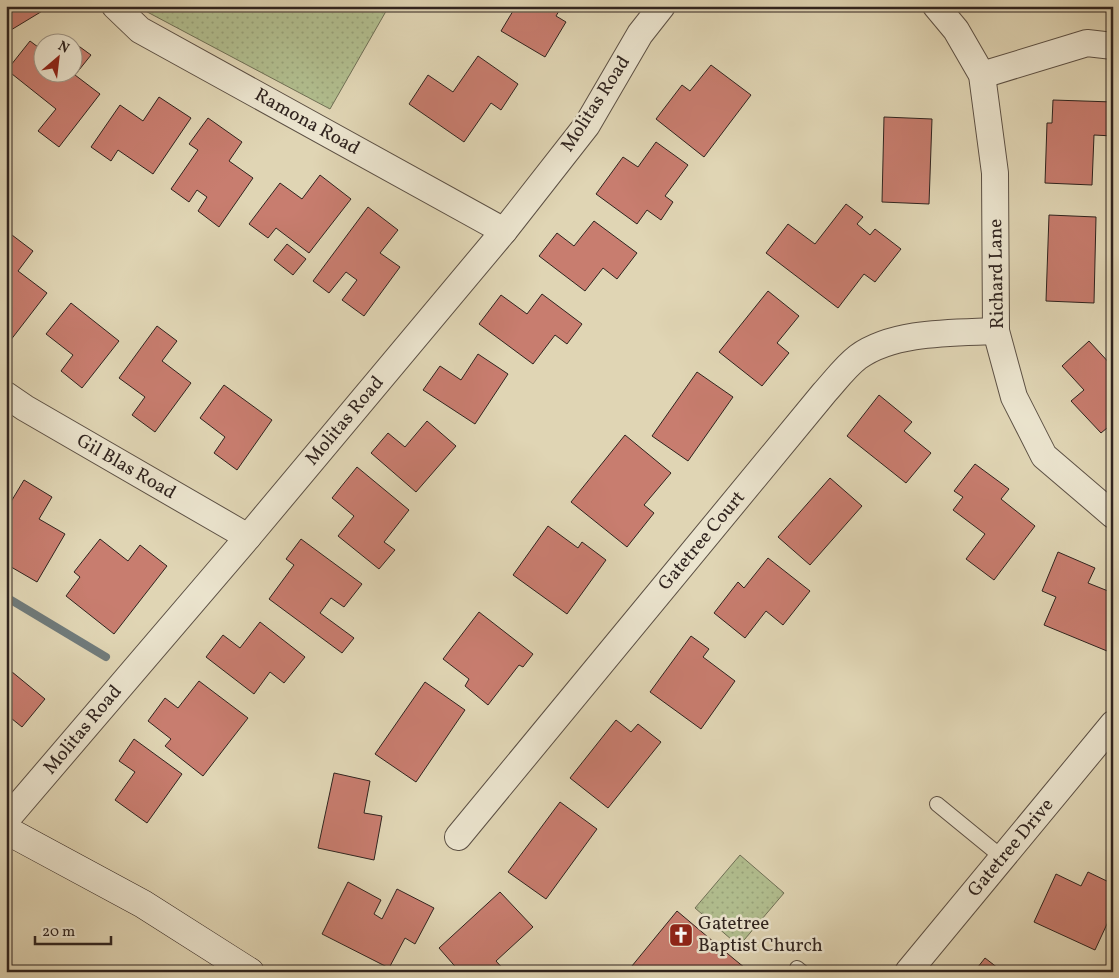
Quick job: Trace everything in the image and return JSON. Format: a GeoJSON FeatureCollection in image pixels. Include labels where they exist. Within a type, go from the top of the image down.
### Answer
{"type":"FeatureCollection","features":[{"type":"Feature","properties":{"kind":"street","name":"Ramona Road"},"geometry":{"type":"LineString","coordinates":[[115,6],[140,30],[504,231]]}},
{"type":"Feature","properties":{"kind":"street","name":"Molitas Road"},"geometry":{"type":"LineString","coordinates":[[6,820],[248,537],[504,231],[586,125],[640,34],[662,6]]}},
{"type":"Feature","properties":{"kind":"street","name":"Richard Lane"},"geometry":{"type":"LineString","coordinates":[[936,6],[956,30],[982,75],[995,173],[996,331],[1014,397],[1044,456],[1113,515]]}},
{"type":"Feature","properties":{"kind":"street"},"geometry":{"type":"LineString","coordinates":[[982,75],[1087,43],[1113,46]]}},
{"type":"Feature","properties":{"kind":"street","name":"Gatetree Court"},"geometry":{"type":"LineString","coordinates":[[458,837],[819,400],[856,358],[870,349],[903,339],[936,334],[996,331]]}},
{"type":"Feature","properties":{"kind":"street","name":"Gil Blas Road"},"geometry":{"type":"LineString","coordinates":[[6,395],[24,408],[248,537]]}},
{"type":"Feature","properties":{"kind":"street","name":"Gatetree Drive"},"geometry":{"type":"LineString","coordinates":[[908,972],[1113,724]]}},
{"type":"Feature","properties":{"kind":"street"},"geometry":{"type":"LineString","coordinates":[[6,830],[143,904],[250,972]]}},
{"type":"Feature","properties":{"kind":"lane"},"geometry":{"type":"LineString","coordinates":[[937,804],[1003,858]]}},
{"type":"Feature","properties":{"kind":"green space"},"geometry":{"type":"Polygon","coordinates":[[[136,6],[389,6],[330,109],[136,6]]]}},
{"type":"Feature","properties":{"kind":"green space"},"geometry":{"type":"Polygon","coordinates":[[[740,855],[784,893],[739,946],[695,908],[740,855]]]}},
{"type":"Feature","properties":{"kind":"building"},"geometry":{"type":"Polygon","coordinates":[[[6,6],[41,6],[44,10],[6,33],[6,6]]]}},
{"type":"Feature","properties":{"kind":"building"},"geometry":{"type":"Polygon","coordinates":[[[516,6],[562,6],[556,16],[566,22],[545,57],[501,31],[516,6]]]}},
{"type":"Feature","properties":{"kind":"building"},"geometry":{"type":"Polygon","coordinates":[[[30,41],[32,42],[32,82],[82,82],[82,80],[100,94],[59,147],[38,131],[56,109],[7,70],[30,41]]]}},
{"type":"Feature","properties":{"kind":"building"},"geometry":{"type":"Polygon","coordinates":[[[82,48],[91,55],[82,66],[82,48]]]}},
{"type":"Feature","properties":{"kind":"building"},"geometry":{"type":"Polygon","coordinates":[[[478,56],[518,84],[501,110],[491,103],[464,142],[409,104],[428,75],[453,92],[478,56]]]}},
{"type":"Feature","properties":{"kind":"building"},"geometry":{"type":"Polygon","coordinates":[[[711,65],[751,95],[704,157],[656,119],[682,85],[690,91],[711,65]]]}},
{"type":"Feature","properties":{"kind":"building"},"geometry":{"type":"Polygon","coordinates":[[[159,97],[191,118],[153,174],[118,150],[111,161],[91,147],[120,105],[143,121],[159,97]]]}},
{"type":"Feature","properties":{"kind":"building"},"geometry":{"type":"Polygon","coordinates":[[[1053,100],[1113,102],[1113,136],[1094,135],[1092,185],[1045,183],[1047,123],[1052,123],[1053,100]]]}},
{"type":"Feature","properties":{"kind":"building"},"geometry":{"type":"Polygon","coordinates":[[[884,117],[932,119],[929,204],[882,202],[884,117]]]}},
{"type":"Feature","properties":{"kind":"building"},"geometry":{"type":"Polygon","coordinates":[[[208,118],[242,142],[229,161],[253,178],[219,227],[198,211],[207,197],[197,190],[189,202],[171,189],[198,150],[189,144],[208,118]]]}},
{"type":"Feature","properties":{"kind":"building"},"geometry":{"type":"Polygon","coordinates":[[[656,142],[688,165],[665,196],[673,202],[661,220],[647,210],[637,224],[596,194],[623,157],[638,167],[656,142]]]}},
{"type":"Feature","properties":{"kind":"building"},"geometry":{"type":"Polygon","coordinates":[[[320,175],[351,199],[309,253],[276,228],[268,238],[249,224],[280,183],[302,199],[320,175]]]}},
{"type":"Feature","properties":{"kind":"building"},"geometry":{"type":"Polygon","coordinates":[[[846,204],[863,217],[857,224],[870,235],[875,229],[901,249],[875,282],[864,274],[838,308],[766,253],[788,224],[815,244],[846,204]]]}},
{"type":"Feature","properties":{"kind":"building"},"geometry":{"type":"Polygon","coordinates":[[[368,207],[398,230],[380,253],[400,267],[364,316],[342,300],[357,280],[346,272],[329,293],[313,281],[368,207]]]}},
{"type":"Feature","properties":{"kind":"building"},"geometry":{"type":"Polygon","coordinates":[[[1049,215],[1096,217],[1094,303],[1046,301],[1049,215]]]}},
{"type":"Feature","properties":{"kind":"building"},"geometry":{"type":"Polygon","coordinates":[[[594,221],[637,253],[617,279],[603,268],[585,291],[539,256],[557,233],[574,246],[594,221]]]}},
{"type":"Feature","properties":{"kind":"building"},"geometry":{"type":"Polygon","coordinates":[[[12,235],[33,251],[18,271],[47,293],[10,341],[6,338],[6,242],[12,235]]]}},
{"type":"Feature","properties":{"kind":"building"},"geometry":{"type":"Polygon","coordinates":[[[287,244],[306,259],[293,275],[274,260],[287,244]]]}},
{"type":"Feature","properties":{"kind":"building"},"geometry":{"type":"Polygon","coordinates":[[[768,291],[799,316],[777,343],[789,353],[762,386],[719,352],[768,291]]]}},
{"type":"Feature","properties":{"kind":"building"},"geometry":{"type":"Polygon","coordinates":[[[542,294],[582,324],[567,344],[555,335],[533,364],[479,324],[501,295],[527,314],[542,294]]]}},
{"type":"Feature","properties":{"kind":"building"},"geometry":{"type":"Polygon","coordinates":[[[71,303],[119,341],[82,388],[61,371],[73,355],[46,334],[71,303]]]}},
{"type":"Feature","properties":{"kind":"building"},"geometry":{"type":"Polygon","coordinates":[[[157,326],[177,341],[162,361],[191,383],[155,432],[132,415],[145,397],[119,378],[157,326]]]}},
{"type":"Feature","properties":{"kind":"building"},"geometry":{"type":"Polygon","coordinates":[[[1089,341],[1113,367],[1113,423],[1101,433],[1071,401],[1084,390],[1062,366],[1089,341]]]}},
{"type":"Feature","properties":{"kind":"building"},"geometry":{"type":"Polygon","coordinates":[[[478,354],[508,374],[475,424],[423,390],[440,366],[461,380],[478,354]]]}},
{"type":"Feature","properties":{"kind":"building"},"geometry":{"type":"Polygon","coordinates":[[[697,372],[733,397],[688,461],[652,436],[697,372]]]}},
{"type":"Feature","properties":{"kind":"building"},"geometry":{"type":"Polygon","coordinates":[[[224,385],[272,420],[237,470],[214,453],[225,437],[200,418],[224,385]]]}},
{"type":"Feature","properties":{"kind":"building"},"geometry":{"type":"Polygon","coordinates":[[[879,395],[912,422],[904,431],[931,453],[906,483],[847,436],[879,395]]]}},
{"type":"Feature","properties":{"kind":"building"},"geometry":{"type":"Polygon","coordinates":[[[427,421],[456,446],[416,492],[371,453],[388,433],[405,447],[427,421]]]}},
{"type":"Feature","properties":{"kind":"building"},"geometry":{"type":"Polygon","coordinates":[[[625,435],[671,473],[644,505],[654,513],[627,547],[571,502],[625,435]]]}},
{"type":"Feature","properties":{"kind":"building"},"geometry":{"type":"Polygon","coordinates":[[[975,464],[1009,489],[1001,499],[1035,526],[994,580],[966,559],[985,534],[953,510],[963,497],[954,491],[975,464]]]}},
{"type":"Feature","properties":{"kind":"building"},"geometry":{"type":"Polygon","coordinates":[[[357,467],[409,510],[384,542],[395,550],[379,569],[338,536],[354,516],[332,498],[357,467]]]}},
{"type":"Feature","properties":{"kind":"building"},"geometry":{"type":"Polygon","coordinates":[[[830,478],[862,506],[810,565],[778,537],[830,478]]]}},
{"type":"Feature","properties":{"kind":"building"},"geometry":{"type":"Polygon","coordinates":[[[24,480],[52,497],[39,519],[65,534],[37,582],[6,564],[6,510],[24,480]]]}},
{"type":"Feature","properties":{"kind":"building"},"geometry":{"type":"Polygon","coordinates":[[[548,526],[578,548],[582,542],[606,560],[567,614],[513,575],[548,526]]]}},
{"type":"Feature","properties":{"kind":"building"},"geometry":{"type":"Polygon","coordinates":[[[100,539],[128,561],[140,545],[167,566],[114,634],[66,596],[80,577],[74,572],[100,539]]]}},
{"type":"Feature","properties":{"kind":"building"},"geometry":{"type":"Polygon","coordinates":[[[301,539],[362,584],[344,607],[331,598],[320,613],[354,638],[342,653],[269,599],[294,565],[286,559],[301,539]]]}},
{"type":"Feature","properties":{"kind":"building"},"geometry":{"type":"Polygon","coordinates":[[[1058,552],[1095,568],[1088,583],[1113,593],[1113,637],[1107,651],[1044,625],[1056,597],[1042,591],[1058,552]]]}},
{"type":"Feature","properties":{"kind":"building"},"geometry":{"type":"Polygon","coordinates":[[[768,558],[810,591],[783,625],[766,611],[745,638],[714,613],[738,582],[744,588],[768,558]]]}},
{"type":"Feature","properties":{"kind":"building"},"geometry":{"type":"Polygon","coordinates":[[[479,612],[533,654],[523,667],[519,665],[488,705],[465,686],[469,679],[443,659],[479,612]]]}},
{"type":"Feature","properties":{"kind":"building"},"geometry":{"type":"Polygon","coordinates":[[[260,622],[305,657],[284,683],[270,672],[254,694],[206,657],[223,635],[240,648],[260,622]]]}},
{"type":"Feature","properties":{"kind":"building"},"geometry":{"type":"Polygon","coordinates":[[[691,636],[709,649],[703,657],[735,681],[701,729],[650,692],[691,636]]]}},
{"type":"Feature","properties":{"kind":"building"},"geometry":{"type":"Polygon","coordinates":[[[6,667],[45,699],[22,727],[6,714],[6,667]]]}},
{"type":"Feature","properties":{"kind":"building"},"geometry":{"type":"Polygon","coordinates":[[[199,681],[248,718],[203,776],[165,746],[171,739],[148,721],[165,698],[178,708],[199,681]]]}},
{"type":"Feature","properties":{"kind":"building"},"geometry":{"type":"Polygon","coordinates":[[[425,682],[465,710],[416,782],[375,754],[425,682]]]}},
{"type":"Feature","properties":{"kind":"building"},"geometry":{"type":"Polygon","coordinates":[[[616,720],[631,732],[638,724],[661,742],[608,808],[570,778],[616,720]]]}},
{"type":"Feature","properties":{"kind":"building"},"geometry":{"type":"Polygon","coordinates":[[[134,739],[182,774],[147,823],[115,800],[135,772],[119,761],[134,739]]]}},
{"type":"Feature","properties":{"kind":"building"},"geometry":{"type":"Polygon","coordinates":[[[334,773],[370,781],[364,813],[382,816],[374,860],[318,848],[334,773]]]}},
{"type":"Feature","properties":{"kind":"building"},"geometry":{"type":"Polygon","coordinates":[[[560,802],[597,829],[546,899],[508,872],[560,802]]]}},
{"type":"Feature","properties":{"kind":"building"},"geometry":{"type":"Polygon","coordinates":[[[1088,872],[1113,884],[1113,911],[1095,950],[1034,922],[1056,874],[1081,886],[1088,872]]]}},
{"type":"Feature","properties":{"kind":"building"},"geometry":{"type":"Polygon","coordinates":[[[348,882],[381,900],[374,914],[382,919],[397,889],[434,908],[415,944],[405,938],[389,968],[322,934],[348,882]]]}},
{"type":"Feature","properties":{"kind":"building"},"geometry":{"type":"Polygon","coordinates":[[[500,892],[533,927],[496,961],[506,972],[460,972],[439,948],[500,892]]]}},
{"type":"Feature","properties":{"kind":"building","name":"Gatetree Baptist Church"},"geometry":{"type":"Polygon","coordinates":[[[677,911],[734,959],[750,972],[627,972],[677,911]]]}},
{"type":"Feature","properties":{"kind":"building"},"geometry":{"type":"Polygon","coordinates":[[[985,958],[1003,972],[974,972],[985,958]]]}},
{"type":"Feature","properties":{"kind":"waterway"},"geometry":{"type":"LineString","coordinates":[[6,597],[106,657]]}},
{"type":"Feature","properties":{"kind":"place","name":"Gatetree Baptist Church"},"geometry":{"type":"Point","coordinates":[681,935]}}]}
